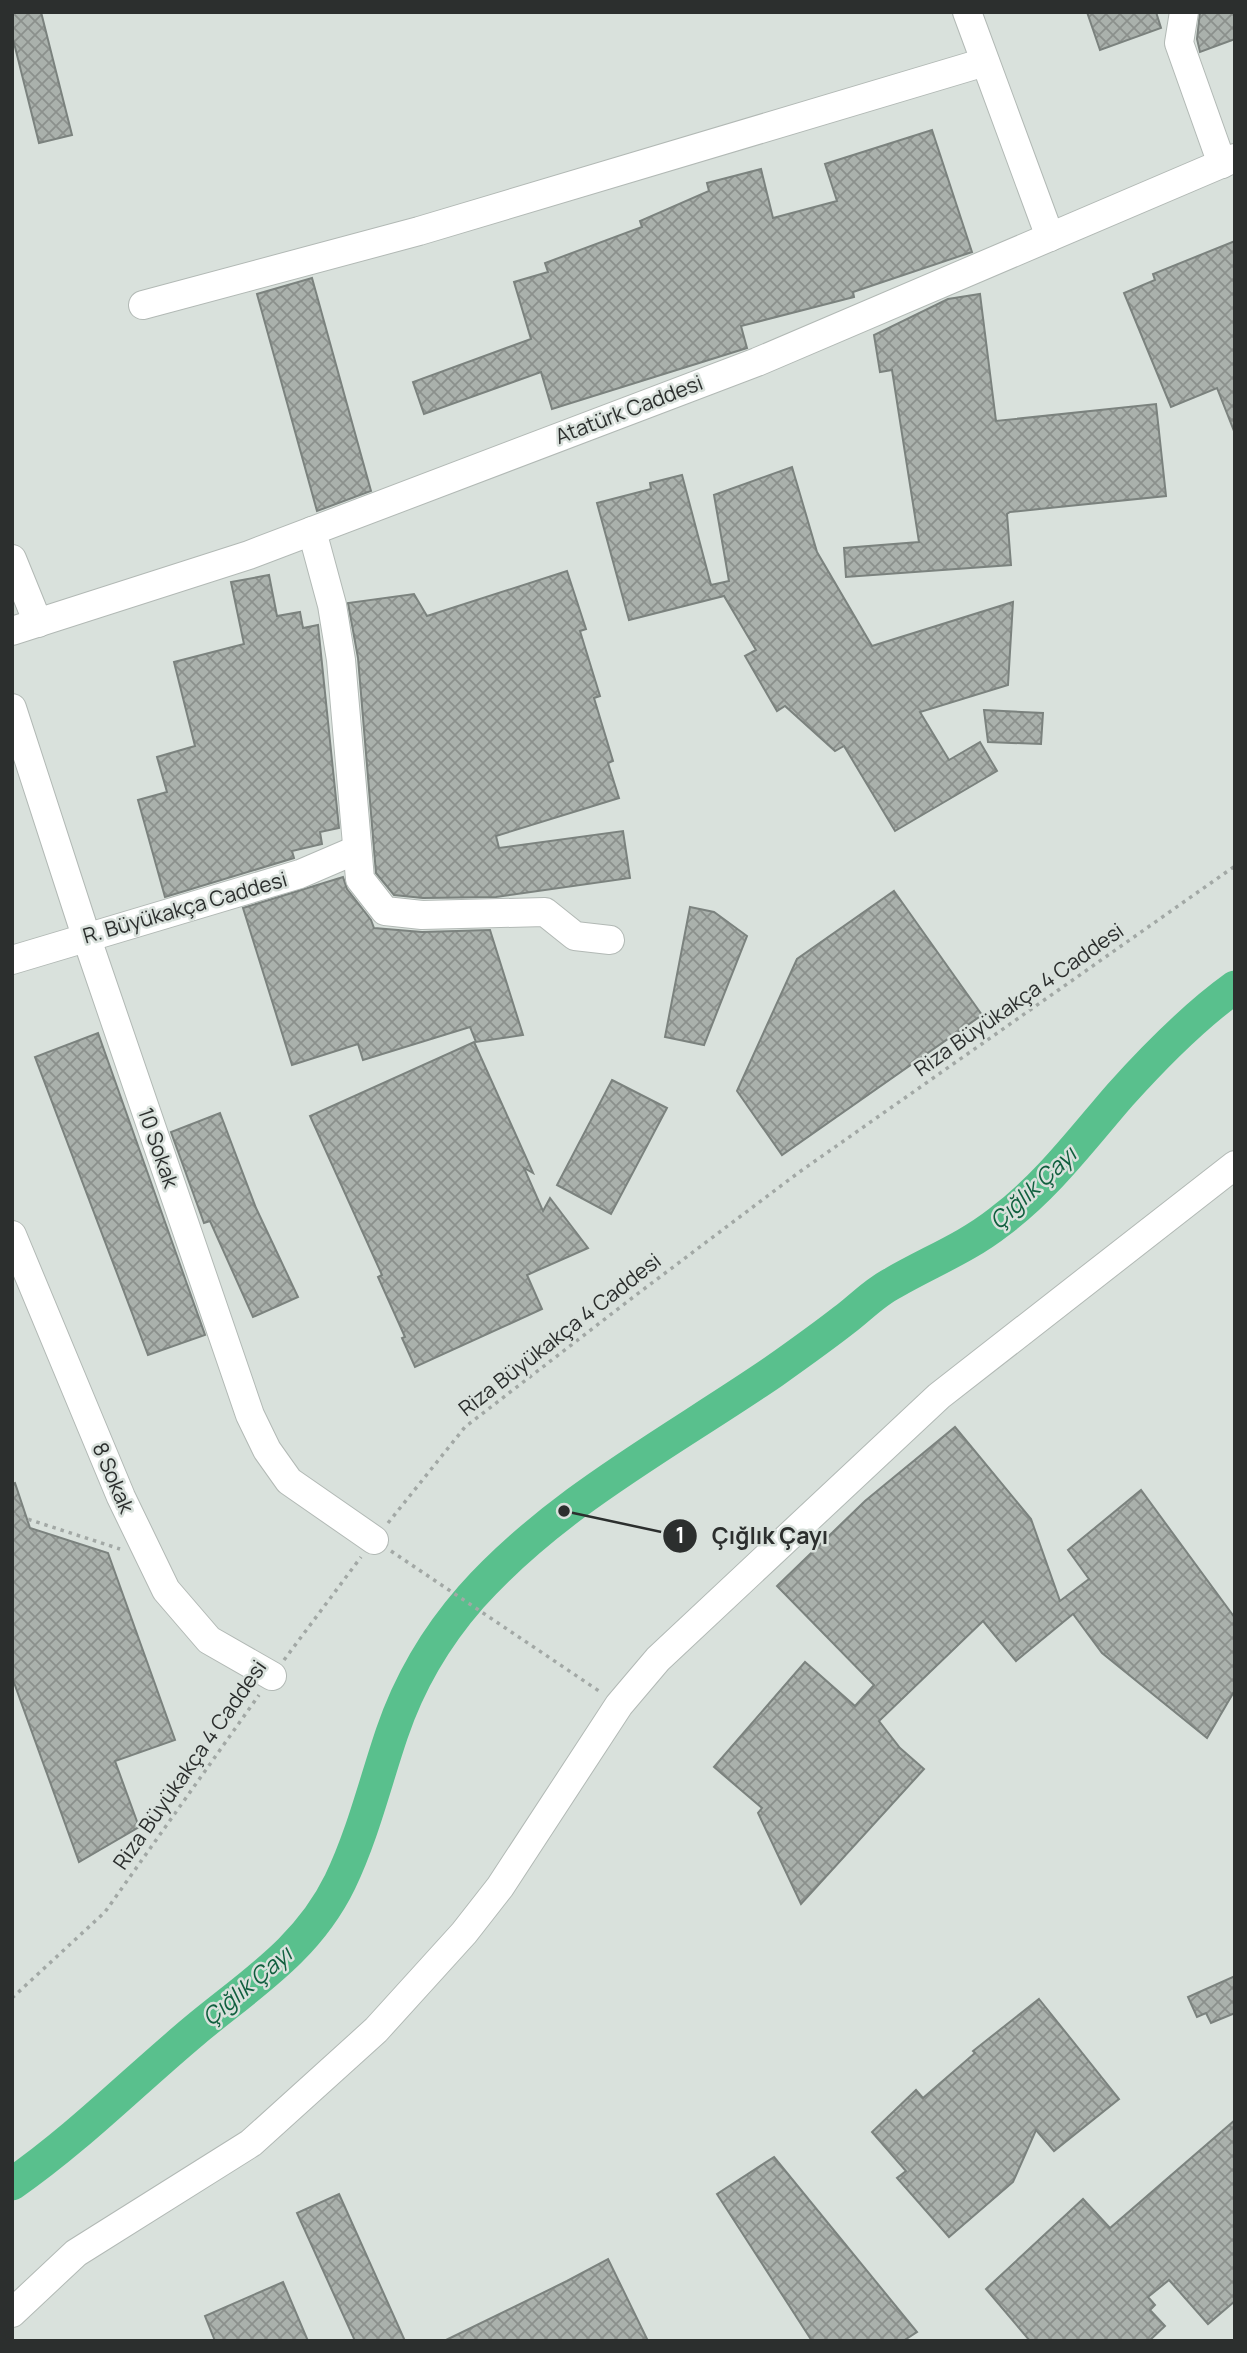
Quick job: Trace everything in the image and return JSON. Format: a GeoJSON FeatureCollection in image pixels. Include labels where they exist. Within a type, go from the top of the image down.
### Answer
{"type":"FeatureCollection","features":[{"type":"Feature","properties":{"kind":"street"},"geometry":{"type":"LineString","coordinates":[[967,12],[1050,237]]}},
{"type":"Feature","properties":{"kind":"street"},"geometry":{"type":"LineString","coordinates":[[1184,12],[1179,43],[1228,161]]}},
{"type":"Feature","properties":{"kind":"street"},"geometry":{"type":"LineString","coordinates":[[143,305],[419,231],[985,62]]}},
{"type":"Feature","properties":{"kind":"street","name":"Atatürk Caddesi"},"geometry":{"type":"LineString","coordinates":[[25,627],[249,555],[757,362],[1228,161]]}},
{"type":"Feature","properties":{"kind":"street"},"geometry":{"type":"LineString","coordinates":[[312,531],[332,605],[341,660],[360,879],[385,911],[422,915],[545,912],[575,936],[610,940]]}},
{"type":"Feature","properties":{"kind":"street"},"geometry":{"type":"LineString","coordinates":[[12,559],[25,627]]}},
{"type":"Feature","properties":{"kind":"street","name":"10 Sokak"},"geometry":{"type":"LineString","coordinates":[[12,708],[86,936],[250,1415],[267,1451],[289,1481],[374,1540]]}},
{"type":"Feature","properties":{"kind":"street","name":"R. Büyükakça Caddesi"},"geometry":{"type":"LineString","coordinates":[[12,960],[300,874],[356,850]]}},
{"type":"Feature","properties":{"kind":"street"},"geometry":{"type":"LineString","coordinates":[[12,2313],[76,2253],[251,2143],[376,2030],[464,1933],[500,1887],[619,1705],[680,1637],[939,1396],[1235,1165]]}},
{"type":"Feature","properties":{"kind":"street","name":"8 Sokak"},"geometry":{"type":"LineString","coordinates":[[12,1235],[121,1497],[166,1590],[209,1640],[272,1676]]}},
{"type":"Feature","properties":{"kind":"path","name":"Riza Büyükakça 4 Caddesi"},"geometry":{"type":"LineString","coordinates":[[12,1998],[105,1912],[272,1676],[374,1540],[465,1427],[798,1173],[1235,866]]}},
{"type":"Feature","properties":{"kind":"path"},"geometry":{"type":"LineString","coordinates":[[12,1514],[150,1559]]}},
{"type":"Feature","properties":{"kind":"path"},"geometry":{"type":"LineString","coordinates":[[374,1540],[619,1705]]}},
{"type":"Feature","properties":{"kind":"building"},"geometry":{"type":"Polygon","coordinates":[[[12,12],[41,12],[72,135],[39,143],[12,35],[12,12]]]}},
{"type":"Feature","properties":{"kind":"building"},"geometry":{"type":"Polygon","coordinates":[[[1087,12],[1156,12],[1161,28],[1100,50],[1087,12]]]}},
{"type":"Feature","properties":{"kind":"building"},"geometry":{"type":"Polygon","coordinates":[[[1200,12],[1235,12],[1235,39],[1200,52],[1197,39],[1200,12]]]}},
{"type":"Feature","properties":{"kind":"building"},"geometry":{"type":"Polygon","coordinates":[[[932,130],[972,252],[853,292],[854,297],[741,326],[747,348],[552,409],[541,372],[424,414],[413,382],[531,339],[514,282],[548,272],[545,263],[642,227],[640,221],[709,191],[707,183],[761,169],[773,218],[837,201],[825,164],[932,130]]]}},
{"type":"Feature","properties":{"kind":"building"},"geometry":{"type":"Polygon","coordinates":[[[1235,241],[1234,431],[1217,388],[1171,407],[1124,293],[1155,280],[1153,274],[1235,241]]]}},
{"type":"Feature","properties":{"kind":"building"},"geometry":{"type":"Polygon","coordinates":[[[312,278],[371,491],[317,511],[257,294],[312,278]]]}},
{"type":"Feature","properties":{"kind":"building"},"geometry":{"type":"Polygon","coordinates":[[[980,294],[996,421],[1156,404],[1166,496],[1010,512],[1007,514],[1011,565],[846,577],[844,548],[919,542],[892,370],[880,372],[874,335],[948,299],[980,294]]]}},
{"type":"Feature","properties":{"kind":"building"},"geometry":{"type":"Polygon","coordinates":[[[792,467],[817,552],[872,646],[1013,602],[1008,685],[920,712],[949,760],[980,742],[997,771],[895,831],[844,746],[835,751],[785,706],[777,711],[745,656],[756,650],[724,596],[629,620],[597,503],[651,489],[650,483],[682,475],[711,585],[729,581],[714,495],[792,467]]]}},
{"type":"Feature","properties":{"kind":"building"},"geometry":{"type":"Polygon","coordinates":[[[567,571],[586,629],[580,631],[600,696],[594,698],[613,761],[608,763],[619,798],[496,836],[499,848],[623,831],[630,878],[496,897],[423,898],[394,895],[376,873],[358,658],[348,603],[414,594],[427,616],[567,571]]]}},
{"type":"Feature","properties":{"kind":"building"},"geometry":{"type":"Polygon","coordinates":[[[269,575],[277,616],[300,612],[303,628],[318,625],[339,828],[320,832],[322,844],[292,851],[294,858],[165,897],[138,800],[167,792],[157,757],[195,746],[174,662],[244,644],[231,582],[269,575]]]}},
{"type":"Feature","properties":{"kind":"building"},"geometry":{"type":"Polygon","coordinates":[[[984,710],[1043,713],[1041,744],[988,742],[984,710]]]}},
{"type":"Feature","properties":{"kind":"building"},"geometry":{"type":"Polygon","coordinates":[[[343,877],[347,889],[374,928],[422,932],[490,930],[523,1035],[476,1042],[470,1027],[363,1060],[358,1044],[292,1065],[243,908],[343,877]]]}},
{"type":"Feature","properties":{"kind":"building"},"geometry":{"type":"Polygon","coordinates":[[[894,891],[982,1015],[782,1155],[737,1091],[797,959],[894,891]]]}},
{"type":"Feature","properties":{"kind":"building"},"geometry":{"type":"Polygon","coordinates":[[[690,907],[714,912],[747,936],[704,1045],[665,1037],[690,907]]]}},
{"type":"Feature","properties":{"kind":"building"},"geometry":{"type":"Polygon","coordinates":[[[98,1033],[205,1335],[148,1355],[35,1057],[98,1033]]]}},
{"type":"Feature","properties":{"kind":"building"},"geometry":{"type":"Polygon","coordinates":[[[474,1042],[533,1173],[524,1168],[543,1211],[550,1198],[588,1248],[527,1275],[542,1309],[415,1367],[402,1338],[405,1337],[378,1277],[382,1275],[310,1116],[474,1042]]]}},
{"type":"Feature","properties":{"kind":"building"},"geometry":{"type":"Polygon","coordinates":[[[612,1080],[667,1108],[611,1214],[557,1185],[612,1080]]]}},
{"type":"Feature","properties":{"kind":"building"},"geometry":{"type":"Polygon","coordinates":[[[220,1113],[256,1208],[298,1297],[253,1317],[210,1221],[204,1223],[171,1132],[220,1113]]]}},
{"type":"Feature","properties":{"kind":"building"},"geometry":{"type":"Polygon","coordinates":[[[955,1427],[1031,1519],[1060,1601],[1089,1579],[1068,1550],[1141,1490],[1235,1618],[1235,1690],[1207,1738],[1102,1653],[1073,1614],[1016,1661],[983,1621],[879,1721],[900,1748],[924,1769],[801,1904],[758,1813],[762,1808],[714,1767],[805,1662],[855,1706],[874,1685],[777,1586],[865,1501],[955,1427]]]}},
{"type":"Feature","properties":{"kind":"building"},"geometry":{"type":"Polygon","coordinates":[[[15,1483],[30,1528],[108,1553],[175,1740],[115,1761],[139,1827],[79,1862],[12,1677],[12,1484],[15,1483]]]}},
{"type":"Feature","properties":{"kind":"building"},"geometry":{"type":"Polygon","coordinates":[[[1235,1976],[1235,2013],[1211,2023],[1206,2013],[1197,2017],[1188,1997],[1235,1976]]]}},
{"type":"Feature","properties":{"kind":"building"},"geometry":{"type":"Polygon","coordinates":[[[1039,1999],[1119,2099],[1054,2151],[1036,2130],[1013,2182],[949,2237],[897,2178],[906,2171],[872,2132],[916,2090],[923,2098],[975,2053],[973,2051],[1039,1999]]]}},
{"type":"Feature","properties":{"kind":"building"},"geometry":{"type":"Polygon","coordinates":[[[1235,2120],[1235,2301],[1208,2324],[1169,2280],[1148,2297],[1155,2305],[1150,2310],[1165,2326],[1149,2341],[1030,2341],[986,2289],[1083,2199],[1110,2228],[1235,2120]]]}},
{"type":"Feature","properties":{"kind":"building"},"geometry":{"type":"Polygon","coordinates":[[[774,2157],[917,2332],[903,2341],[812,2341],[717,2194],[774,2157]]]}},
{"type":"Feature","properties":{"kind":"building"},"geometry":{"type":"Polygon","coordinates":[[[339,2194],[405,2341],[355,2341],[297,2213],[339,2194]]]}},
{"type":"Feature","properties":{"kind":"building"},"geometry":{"type":"Polygon","coordinates":[[[608,2259],[648,2341],[444,2341],[567,2281],[608,2259]]]}},
{"type":"Feature","properties":{"kind":"building"},"geometry":{"type":"Polygon","coordinates":[[[283,2282],[308,2341],[215,2341],[205,2316],[283,2282]]]}},
{"type":"Feature","properties":{"kind":"waterway","name":"Çığlık Çayı"},"geometry":{"type":"LineString","coordinates":[[12,2184],[60,2148],[194,2031],[256,1982],[294,1947],[311,1927],[327,1906],[348,1864],[392,1733],[415,1679],[458,1612],[504,1563],[576,1503],[773,1372],[880,1291],[999,1222],[1048,1178],[1160,1052],[1204,1011],[1235,987]]}},
{"type":"Feature","properties":{"kind":"place","name":"Çığlık Çayı"},"geometry":{"type":"Point","coordinates":[564,1511]}}]}
